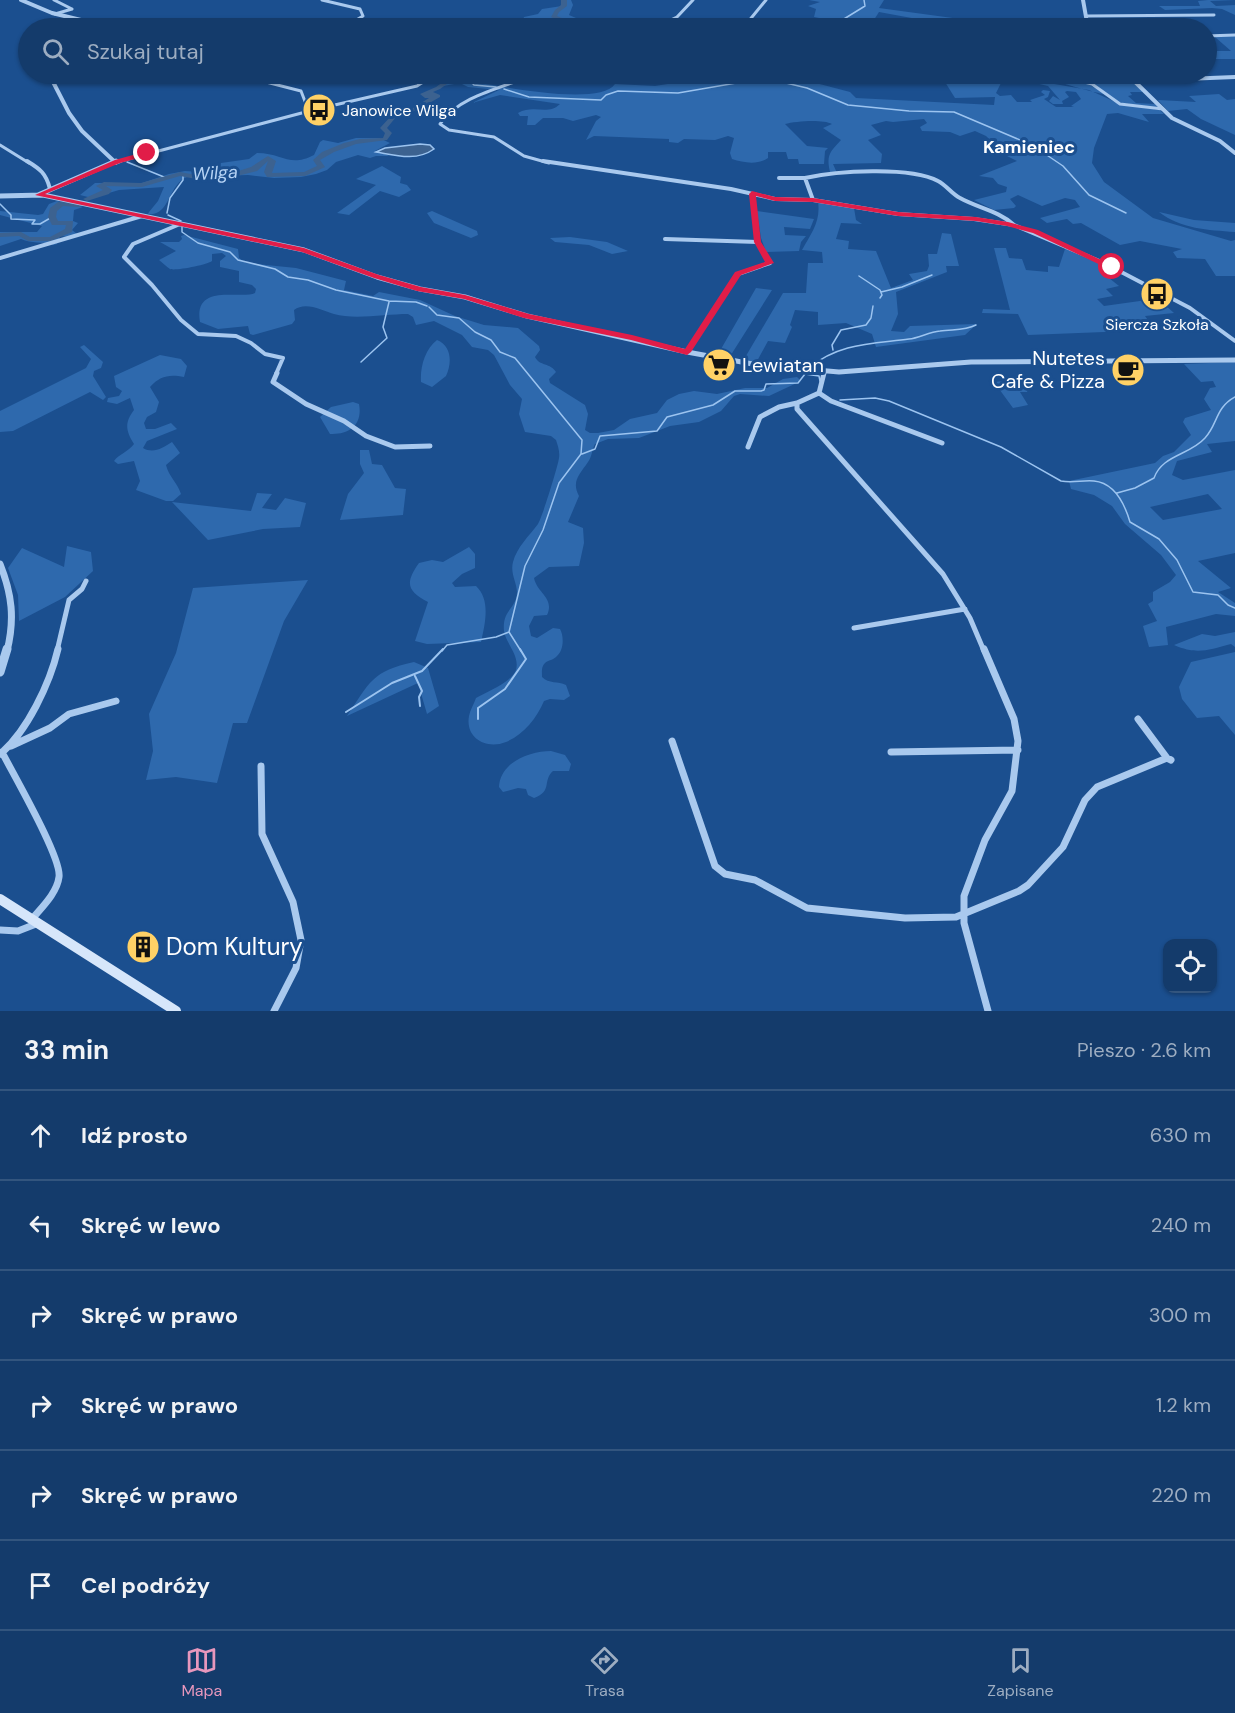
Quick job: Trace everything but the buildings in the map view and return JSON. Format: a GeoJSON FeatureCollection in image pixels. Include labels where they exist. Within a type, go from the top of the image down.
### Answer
{"type":"FeatureCollection","features":[{"type":"Feature","properties":{"kind":"main road"},"geometry":{"type":"LineString","coordinates":[[0,899],[176,1011]]}},
{"type":"Feature","properties":{"kind":"street"},"geometry":{"type":"LineString","coordinates":[[21,0],[73,18]]}},
{"type":"Feature","properties":{"kind":"street"},"geometry":{"type":"LineString","coordinates":[[54,0],[72,9],[56,14]]}},
{"type":"Feature","properties":{"kind":"street"},"geometry":{"type":"LineString","coordinates":[[322,0],[360,9],[363,16],[360,18]]}},
{"type":"Feature","properties":{"kind":"street"},"geometry":{"type":"LineString","coordinates":[[675,18],[693,0]]}},
{"type":"Feature","properties":{"kind":"street"},"geometry":{"type":"LineString","coordinates":[[751,18],[766,0]]}},
{"type":"Feature","properties":{"kind":"street"},"geometry":{"type":"LineString","coordinates":[[1083,0],[1087,16],[1214,15]]}},
{"type":"Feature","properties":{"kind":"street"},"geometry":{"type":"LineString","coordinates":[[1217,36],[1235,35]]}},
{"type":"Feature","properties":{"kind":"street"},"geometry":{"type":"LineString","coordinates":[[1217,78],[1235,77]]}},
{"type":"Feature","properties":{"kind":"street"},"geometry":{"type":"LineString","coordinates":[[54,84],[69,113],[82,131],[117,162]]}},
{"type":"Feature","properties":{"kind":"street"},"geometry":{"type":"LineString","coordinates":[[271,84],[301,92],[306,104],[313,110]]}},
{"type":"Feature","properties":{"kind":"street"},"geometry":{"type":"LineString","coordinates":[[38,195],[117,162],[420,84]]}},
{"type":"Feature","properties":{"kind":"street"},"geometry":{"type":"LineString","coordinates":[[513,84],[451,111],[442,117],[441,126],[452,131],[494,137],[524,156],[543,162],[775,199],[813,200],[898,214],[976,219],[1014,225],[1104,262],[1192,309],[1235,341]]}},
{"type":"Feature","properties":{"kind":"street"},"geometry":{"type":"LineString","coordinates":[[1092,84],[1120,104],[1163,109]]}},
{"type":"Feature","properties":{"kind":"street"},"geometry":{"type":"LineString","coordinates":[[1138,84],[1178,121],[1220,141],[1235,153]]}},
{"type":"Feature","properties":{"kind":"street"},"geometry":{"type":"LineString","coordinates":[[0,145],[43,171],[47,176],[50,189]]}},
{"type":"Feature","properties":{"kind":"street"},"geometry":{"type":"LineString","coordinates":[[779,178],[805,178],[828,173],[911,173],[938,181],[960,198],[1006,218],[1014,225]]}},
{"type":"Feature","properties":{"kind":"street"},"geometry":{"type":"LineString","coordinates":[[805,178],[813,200]]}},
{"type":"Feature","properties":{"kind":"street"},"geometry":{"type":"LineString","coordinates":[[687,352],[738,274],[770,263],[758,242],[752,194]]}},
{"type":"Feature","properties":{"kind":"street"},"geometry":{"type":"LineString","coordinates":[[0,196],[38,195],[304,250],[377,277],[420,289],[465,297],[527,316],[687,352],[758,365],[824,372],[960,362],[1235,360]]}},
{"type":"Feature","properties":{"kind":"street"},"geometry":{"type":"LineString","coordinates":[[0,258],[143,216]]}},
{"type":"Feature","properties":{"kind":"street"},"geometry":{"type":"LineString","coordinates":[[180,224],[133,244],[123,257],[152,285],[181,320],[198,334],[236,336],[251,343],[265,354],[283,358],[282,365],[273,376],[273,382],[306,404],[344,421],[366,436],[395,447],[430,446]]}},
{"type":"Feature","properties":{"kind":"street"},"geometry":{"type":"LineString","coordinates":[[665,239],[758,242]]}},
{"type":"Feature","properties":{"kind":"street"},"geometry":{"type":"LineString","coordinates":[[819,393],[824,372]]}},
{"type":"Feature","properties":{"kind":"street"},"geometry":{"type":"LineString","coordinates":[[748,447],[760,417],[779,407],[797,403],[819,393]]}},
{"type":"Feature","properties":{"kind":"street"},"geometry":{"type":"LineString","coordinates":[[819,393],[831,401],[942,443]]}},
{"type":"Feature","properties":{"kind":"street"},"geometry":{"type":"LineString","coordinates":[[797,403],[797,409],[803,419],[943,574],[965,609],[1014,718],[1018,750],[1012,791],[980,851],[964,896],[963,914],[988,1011]]}},
{"type":"Feature","properties":{"kind":"street"},"geometry":{"type":"LineString","coordinates":[[0,564],[13,600],[14,621],[0,672]]}},
{"type":"Feature","properties":{"kind":"street"},"geometry":{"type":"LineString","coordinates":[[10,746],[47,684],[66,619],[69,600],[82,589],[86,581]]}},
{"type":"Feature","properties":{"kind":"street"},"geometry":{"type":"LineString","coordinates":[[854,627],[965,609]]}},
{"type":"Feature","properties":{"kind":"street"},"geometry":{"type":"LineString","coordinates":[[0,930],[18,932],[33,922],[54,891],[60,875],[44,829],[1,753],[10,746],[50,728],[69,714],[116,701]]}},
{"type":"Feature","properties":{"kind":"street"},"geometry":{"type":"LineString","coordinates":[[672,741],[715,866],[725,874],[755,880],[807,908],[905,918],[956,917],[997,901],[1028,885],[1063,847],[1085,800],[1097,787],[1169,759],[1138,719]]}},
{"type":"Feature","properties":{"kind":"street"},"geometry":{"type":"LineString","coordinates":[[891,752],[1018,750]]}},
{"type":"Feature","properties":{"kind":"street"},"geometry":{"type":"LineString","coordinates":[[261,766],[261,834],[293,902],[301,940],[296,968],[274,1011]]}},
{"type":"Feature","properties":{"kind":"shaded area"},"geometry":{"type":"Polygon","coordinates":[[[561,0],[571,0],[573,5],[569,15],[576,18],[524,18],[538,14],[542,9],[562,6],[561,0]]]}},
{"type":"Feature","properties":{"kind":"shaded area"},"geometry":{"type":"Polygon","coordinates":[[[809,0],[884,0],[879,8],[953,18],[912,18],[879,12],[875,18],[814,17],[816,9],[808,6],[820,2],[809,0]]]}},
{"type":"Feature","properties":{"kind":"shaded area"},"geometry":{"type":"Polygon","coordinates":[[[1235,0],[1210,1],[1216,6],[1235,5],[1235,15],[1222,9],[1165,10],[1159,6],[1200,6],[1198,1],[1235,0]]]}},
{"type":"Feature","properties":{"kind":"shaded area"},"geometry":{"type":"Polygon","coordinates":[[[1235,35],[1235,59],[1217,59],[1217,51],[1231,51],[1217,37],[1235,35]]]}},
{"type":"Feature","properties":{"kind":"shaded area"},"geometry":{"type":"Polygon","coordinates":[[[462,84],[486,84],[551,93],[591,94],[606,90],[615,84],[655,86],[668,84],[820,84],[850,92],[856,98],[994,105],[995,97],[955,98],[946,84],[1000,84],[996,93],[1000,96],[1011,95],[1017,102],[1032,102],[1030,100],[1045,95],[1041,92],[1043,90],[1050,91],[1048,97],[1044,99],[1056,107],[1074,107],[1071,106],[1081,99],[1076,92],[1065,92],[1069,97],[1062,101],[1063,104],[1053,104],[1049,101],[1053,96],[1060,100],[1048,86],[1039,84],[1081,89],[1063,84],[1087,84],[1104,94],[1093,92],[1120,104],[1160,110],[1164,114],[1142,114],[1149,122],[1118,113],[1107,114],[1094,148],[1092,163],[1104,182],[1153,218],[1231,241],[1235,240],[1235,276],[1216,276],[1205,259],[1177,258],[1173,252],[1182,249],[1140,241],[1120,245],[1081,223],[1073,224],[1067,219],[1047,223],[1040,218],[1080,207],[1075,200],[1065,198],[1042,206],[1018,195],[1010,199],[1016,206],[1014,208],[994,210],[974,200],[1006,192],[1007,187],[998,184],[993,178],[979,176],[1017,161],[1007,156],[986,136],[975,131],[960,136],[950,132],[922,131],[920,127],[927,123],[924,119],[886,121],[871,125],[881,135],[868,140],[882,154],[881,163],[833,164],[837,173],[830,172],[828,162],[832,151],[841,140],[823,128],[832,124],[828,122],[809,121],[785,124],[807,146],[828,148],[825,151],[824,164],[799,164],[798,159],[788,159],[786,152],[768,152],[768,158],[764,160],[746,162],[732,159],[730,153],[734,138],[728,136],[715,140],[684,139],[678,143],[669,142],[669,139],[594,136],[586,140],[596,121],[601,117],[596,115],[573,121],[563,118],[543,118],[535,125],[527,125],[528,116],[520,116],[518,113],[530,109],[551,109],[560,104],[500,95],[472,103],[499,90],[468,87],[462,84]]]}},
{"type":"Feature","properties":{"kind":"shaded area"},"geometry":{"type":"Polygon","coordinates":[[[1095,84],[1135,84],[1143,92],[1130,92],[1132,95],[1128,96],[1136,103],[1155,104],[1159,108],[1116,102],[1095,84]]]}},
{"type":"Feature","properties":{"kind":"shaded area"},"geometry":{"type":"Polygon","coordinates":[[[1219,94],[1227,100],[1235,99],[1235,135],[1201,119],[1187,109],[1168,111],[1158,100],[1196,102],[1189,96],[1219,94]]]}},
{"type":"Feature","properties":{"kind":"shaded area"},"geometry":{"type":"Polygon","coordinates":[[[356,138],[379,138],[390,143],[375,151],[390,156],[370,158],[358,155],[336,162],[327,170],[301,177],[274,178],[248,175],[187,177],[176,186],[165,205],[155,214],[148,214],[158,201],[164,187],[119,190],[92,198],[80,195],[95,183],[142,183],[185,171],[217,173],[221,163],[249,159],[257,153],[292,160],[305,159],[314,155],[323,140],[338,143],[356,138]]]}},
{"type":"Feature","properties":{"kind":"shaded area"},"geometry":{"type":"Polygon","coordinates":[[[430,145],[434,149],[412,156],[376,152],[385,148],[430,145]]]}},
{"type":"Feature","properties":{"kind":"shaded area"},"geometry":{"type":"Polygon","coordinates":[[[382,166],[401,177],[400,183],[407,185],[411,190],[399,197],[380,191],[349,215],[337,213],[376,185],[356,179],[382,166]]]}},
{"type":"Feature","properties":{"kind":"shaded area"},"geometry":{"type":"Polygon","coordinates":[[[57,201],[83,207],[74,210],[73,221],[78,223],[72,230],[77,234],[71,237],[60,236],[57,244],[53,245],[21,239],[0,246],[0,232],[37,232],[42,226],[0,215],[0,211],[38,215],[43,214],[49,204],[57,201]]]}},
{"type":"Feature","properties":{"kind":"shaded area"},"geometry":{"type":"Polygon","coordinates":[[[818,202],[854,208],[856,220],[862,224],[841,223],[836,239],[849,241],[848,249],[876,251],[891,288],[913,280],[909,274],[927,271],[928,254],[937,254],[942,233],[951,234],[959,266],[946,266],[947,272],[896,292],[898,314],[891,331],[904,332],[910,326],[977,324],[965,335],[876,347],[872,334],[846,323],[818,325],[818,312],[795,310],[790,325],[792,327],[785,343],[768,341],[756,363],[743,361],[783,293],[806,293],[808,263],[823,263],[822,252],[802,250],[817,221],[818,202]]]}},
{"type":"Feature","properties":{"kind":"shaded area"},"geometry":{"type":"Polygon","coordinates":[[[432,211],[477,231],[478,235],[471,238],[434,223],[427,213],[432,211]]]}},
{"type":"Feature","properties":{"kind":"shaded area"},"geometry":{"type":"Polygon","coordinates":[[[757,211],[814,219],[810,229],[784,227],[785,235],[806,236],[801,242],[799,251],[766,252],[761,238],[757,211]]]}},
{"type":"Feature","properties":{"kind":"shaded area"},"geometry":{"type":"Polygon","coordinates":[[[1159,212],[1194,220],[1235,223],[1235,232],[1186,225],[1167,218],[1159,212]]]}},
{"type":"Feature","properties":{"kind":"shaded area"},"geometry":{"type":"Polygon","coordinates":[[[181,236],[238,249],[239,258],[246,263],[296,268],[346,281],[344,290],[373,296],[379,292],[420,300],[455,316],[484,325],[518,328],[539,346],[540,350],[535,357],[537,360],[556,372],[549,379],[550,383],[585,405],[588,414],[585,430],[590,433],[614,430],[630,419],[657,413],[667,400],[679,394],[694,391],[717,394],[745,388],[767,388],[783,379],[797,377],[801,381],[769,396],[740,394],[734,396],[721,411],[699,422],[670,426],[639,438],[608,439],[595,444],[576,482],[579,496],[568,522],[583,528],[584,543],[579,566],[549,567],[534,578],[549,604],[549,609],[547,615],[534,616],[529,626],[531,636],[537,638],[553,628],[560,629],[563,639],[561,650],[556,657],[546,662],[542,670],[542,677],[548,681],[566,685],[570,696],[564,700],[544,701],[538,714],[529,725],[512,739],[499,744],[484,743],[478,740],[470,730],[470,714],[476,698],[504,683],[516,670],[516,659],[504,631],[505,618],[517,593],[512,570],[513,562],[520,547],[538,524],[543,512],[559,458],[556,440],[551,436],[525,432],[519,414],[522,399],[510,385],[494,355],[488,350],[472,347],[462,335],[434,321],[416,325],[413,317],[408,314],[351,317],[303,306],[294,310],[295,320],[292,324],[253,335],[250,334],[248,326],[218,329],[200,322],[200,310],[204,302],[211,297],[249,295],[255,293],[256,289],[252,285],[239,282],[239,271],[220,267],[220,261],[226,256],[222,253],[212,254],[212,261],[204,264],[170,269],[159,260],[176,251],[160,242],[179,242],[182,239],[181,236]]]}},
{"type":"Feature","properties":{"kind":"shaded area"},"geometry":{"type":"Polygon","coordinates":[[[570,237],[607,242],[628,251],[612,254],[589,245],[555,242],[550,238],[570,237]]]}},
{"type":"Feature","properties":{"kind":"shaded area"},"geometry":{"type":"Polygon","coordinates":[[[1066,246],[1123,274],[1109,278],[1119,286],[1106,289],[1113,296],[1097,299],[1104,306],[1147,300],[1155,306],[1165,305],[1174,313],[1145,316],[1155,330],[1028,335],[1018,314],[982,313],[983,309],[1010,310],[994,248],[1006,248],[1009,258],[1022,259],[1026,270],[1048,272],[1048,266],[1059,267],[1066,246]]]}},
{"type":"Feature","properties":{"kind":"shaded area"},"geometry":{"type":"Polygon","coordinates":[[[756,288],[772,290],[729,358],[717,356],[756,288]]]}},
{"type":"Feature","properties":{"kind":"shaded area"},"geometry":{"type":"Polygon","coordinates":[[[437,340],[446,346],[449,366],[446,376],[432,387],[421,382],[421,370],[426,353],[437,340]]]}},
{"type":"Feature","properties":{"kind":"shaded area"},"geometry":{"type":"Polygon","coordinates":[[[84,345],[103,362],[101,368],[94,371],[93,376],[106,397],[103,400],[90,392],[13,431],[0,432],[0,411],[86,368],[91,359],[80,347],[84,345]]]}},
{"type":"Feature","properties":{"kind":"shaded area"},"geometry":{"type":"Polygon","coordinates":[[[160,355],[181,359],[187,366],[184,377],[165,377],[157,380],[150,387],[159,402],[156,412],[147,417],[144,423],[146,429],[155,429],[171,423],[177,429],[147,441],[143,448],[154,450],[172,442],[180,453],[166,465],[181,494],[173,501],[166,501],[136,490],[140,481],[134,461],[118,464],[114,461],[134,444],[127,427],[134,410],[130,398],[117,404],[107,402],[108,398],[119,396],[122,391],[116,387],[114,376],[160,355]]]}},
{"type":"Feature","properties":{"kind":"shaded area"},"geometry":{"type":"Polygon","coordinates":[[[1235,362],[1235,441],[1207,444],[1212,452],[1177,461],[1172,475],[1183,480],[1235,470],[1235,553],[1198,561],[1231,588],[1218,592],[1235,603],[1235,616],[1216,614],[1166,627],[1168,645],[1149,647],[1143,626],[1157,621],[1148,604],[1153,601],[1153,592],[1170,582],[1176,575],[1161,555],[1125,524],[1112,506],[1094,495],[1071,489],[1069,481],[1155,463],[1163,456],[1174,452],[1191,435],[1183,422],[1185,418],[1211,410],[1204,399],[1210,388],[1216,387],[1213,381],[1201,382],[1184,364],[1235,362]],[[1208,494],[1150,507],[1163,520],[1222,509],[1208,494]]]}},
{"type":"Feature","properties":{"kind":"shaded area"},"geometry":{"type":"Polygon","coordinates":[[[1012,380],[1018,389],[1023,387],[1028,389],[1027,392],[1020,392],[1028,405],[1013,408],[994,382],[1012,380]]]}},
{"type":"Feature","properties":{"kind":"shaded area"},"geometry":{"type":"Polygon","coordinates":[[[353,402],[359,404],[357,423],[343,433],[330,434],[320,417],[331,407],[353,402]]]}},
{"type":"Feature","properties":{"kind":"shaded area"},"geometry":{"type":"Polygon","coordinates":[[[360,450],[369,450],[372,464],[382,465],[395,488],[406,489],[403,515],[340,520],[348,494],[364,473],[360,464],[360,450]]]}},
{"type":"Feature","properties":{"kind":"shaded area"},"geometry":{"type":"Polygon","coordinates":[[[257,493],[272,494],[262,508],[276,510],[285,498],[306,503],[300,527],[263,529],[208,540],[172,502],[251,511],[257,493]]]}},
{"type":"Feature","properties":{"kind":"shaded area"},"geometry":{"type":"Polygon","coordinates":[[[67,546],[91,552],[93,571],[65,597],[19,621],[18,595],[8,568],[22,548],[64,567],[67,546]]]}},
{"type":"Feature","properties":{"kind":"shaded area"},"geometry":{"type":"Polygon","coordinates":[[[469,547],[475,554],[475,568],[462,574],[452,583],[455,587],[476,586],[484,598],[486,612],[481,642],[427,644],[415,641],[428,602],[416,594],[410,586],[414,570],[419,563],[432,560],[443,562],[469,547]]]}},
{"type":"Feature","properties":{"kind":"shaded area"},"geometry":{"type":"Polygon","coordinates":[[[308,580],[284,621],[247,723],[233,723],[217,783],[176,777],[146,780],[153,751],[149,714],[176,653],[193,588],[308,580]]]}},
{"type":"Feature","properties":{"kind":"shaded area"},"geometry":{"type":"Polygon","coordinates":[[[1235,632],[1235,647],[1231,644],[1196,651],[1174,645],[1202,634],[1215,636],[1235,632]]]}},
{"type":"Feature","properties":{"kind":"shaded area"},"geometry":{"type":"Polygon","coordinates":[[[1235,652],[1235,735],[1219,716],[1197,718],[1182,699],[1179,687],[1191,662],[1235,652]]]}},
{"type":"Feature","properties":{"kind":"shaded area"},"geometry":{"type":"Polygon","coordinates":[[[414,662],[428,668],[439,706],[427,714],[418,683],[347,716],[367,686],[380,674],[414,662]]]}},
{"type":"Feature","properties":{"kind":"shaded area"},"geometry":{"type":"Polygon","coordinates":[[[551,751],[565,755],[571,764],[569,771],[553,771],[540,795],[534,798],[528,795],[526,789],[518,788],[503,792],[499,787],[501,778],[510,765],[534,753],[551,751]]]}},
{"type":"Feature","properties":{"kind":"waterway","name":"Wilga"},"geometry":{"type":"LineString","coordinates":[[557,18],[554,17],[557,11],[564,6],[564,0]]}},
{"type":"Feature","properties":{"kind":"waterway"},"geometry":{"type":"LineString","coordinates":[[846,18],[865,6],[864,0]]}},
{"type":"Feature","properties":{"kind":"waterway","name":"Wilga"},"geometry":{"type":"LineString","coordinates":[[87,199],[106,192],[108,190],[100,186],[104,184],[142,185],[180,174],[196,177],[229,176],[254,169],[268,158],[273,161],[268,172],[270,175],[305,174],[321,167],[316,160],[319,157],[346,144],[385,139],[389,133],[383,128],[394,116],[415,109],[438,96],[432,94],[427,97],[423,94],[443,84]]}},
{"type":"Feature","properties":{"kind":"waterway"},"geometry":{"type":"LineString","coordinates":[[473,84],[496,87]]}},
{"type":"Feature","properties":{"kind":"waterway"},"geometry":{"type":"LineString","coordinates":[[504,89],[529,97],[601,100],[606,95],[618,91],[678,93],[730,84]]}},
{"type":"Feature","properties":{"kind":"waterway"},"geometry":{"type":"LineString","coordinates":[[790,84],[807,88],[848,105],[909,111],[954,112],[1032,145],[1063,166],[1089,195],[1126,213]]}},
{"type":"Feature","properties":{"kind":"waterway"},"geometry":{"type":"LineString","coordinates":[[127,162],[164,177]]}},
{"type":"Feature","properties":{"kind":"waterway"},"geometry":{"type":"LineString","coordinates":[[167,213],[170,198],[183,180],[183,175]]}},
{"type":"Feature","properties":{"kind":"waterway"},"geometry":{"type":"LineString","coordinates":[[0,204],[11,215],[11,219],[35,220],[32,224],[40,224],[52,217]]}},
{"type":"Feature","properties":{"kind":"waterway","name":"Wilga"},"geometry":{"type":"LineString","coordinates":[[0,235],[21,234],[28,239],[51,239],[69,230],[70,223],[55,223],[52,217],[53,210],[61,204],[79,205]]}},
{"type":"Feature","properties":{"kind":"waterway"},"geometry":{"type":"LineString","coordinates":[[168,215],[181,221]]}},
{"type":"Feature","properties":{"kind":"waterway"},"geometry":{"type":"LineString","coordinates":[[182,227],[182,232],[198,243],[230,252],[238,260],[275,269],[288,277],[308,280],[336,290],[389,301],[416,302],[427,306]]}},
{"type":"Feature","properties":{"kind":"waterway"},"geometry":{"type":"LineString","coordinates":[[881,292],[902,287],[932,275]]}},
{"type":"Feature","properties":{"kind":"waterway"},"geometry":{"type":"LineString","coordinates":[[859,276],[880,290],[882,295],[880,298]]}},
{"type":"Feature","properties":{"kind":"waterway"},"geometry":{"type":"LineString","coordinates":[[361,362],[387,338],[383,327],[389,302]]}},
{"type":"Feature","properties":{"kind":"waterway"},"geometry":{"type":"LineString","coordinates":[[833,350],[832,345],[841,330],[866,325],[871,318],[873,306]]}},
{"type":"Feature","properties":{"kind":"waterway"},"geometry":{"type":"LineString","coordinates":[[429,307],[437,315],[459,318],[475,332],[491,340],[500,352],[515,358],[582,440],[581,454],[559,483],[543,530],[525,566],[509,632]]}},
{"type":"Feature","properties":{"kind":"waterway"},"geometry":{"type":"LineString","coordinates":[[809,368],[844,349],[976,325]]}},
{"type":"Feature","properties":{"kind":"waterway"},"geometry":{"type":"LineString","coordinates":[[582,454],[595,449],[600,436],[657,431],[667,417],[713,405],[735,391],[761,391],[764,390],[766,384],[798,383],[805,374],[819,376],[820,381]]}},
{"type":"Feature","properties":{"kind":"waterway"},"geometry":{"type":"LineString","coordinates":[[1117,493],[1135,488],[1154,478],[1163,464],[1199,444],[1209,433],[1220,411],[1235,397]]}},
{"type":"Feature","properties":{"kind":"waterway"},"geometry":{"type":"LineString","coordinates":[[840,400],[875,398],[889,401],[1001,447],[1061,481],[1094,481],[1108,486],[1122,502],[1130,522],[1159,539],[1177,560],[1193,592],[1218,595],[1228,605],[1235,608]]}},
{"type":"Feature","properties":{"kind":"waterway"},"geometry":{"type":"LineString","coordinates":[[442,651],[447,645],[496,637],[509,632]]}},
{"type":"Feature","properties":{"kind":"waterway"},"geometry":{"type":"LineString","coordinates":[[509,632],[521,651]]}},
{"type":"Feature","properties":{"kind":"waterway"},"geometry":{"type":"LineString","coordinates":[[346,712],[392,683],[422,671],[443,649]]}},
{"type":"Feature","properties":{"kind":"waterway"},"geometry":{"type":"LineString","coordinates":[[478,719],[478,708],[505,689],[526,659],[520,649]]}},
{"type":"Feature","properties":{"kind":"waterway"},"geometry":{"type":"LineString","coordinates":[[415,676],[422,691],[419,697],[420,706]]}},
{"type":"Feature","properties":{"kind":"place","name":"Janowice Wilga"},"geometry":{"type":"Point","coordinates":[319,110]}},
{"type":"Feature","properties":{"kind":"place","name":"Siercza Szkoła"},"geometry":{"type":"Point","coordinates":[1157,294]}},
{"type":"Feature","properties":{"kind":"place","name":"Lewiatan"},"geometry":{"type":"Point","coordinates":[719,365]}},
{"type":"Feature","properties":{"kind":"place","name":"Nutetes Cafe & Pizza"},"geometry":{"type":"Point","coordinates":[1128,370]}},
{"type":"Feature","properties":{"kind":"place","name":"Dom Kultury"},"geometry":{"type":"Point","coordinates":[143,947]}},
{"type":"Feature","properties":{"kind":"district","name":"Kamieniec"},"geometry":{"type":"Point","coordinates":[1029,147]}},
{"type":"Feature","properties":{"kind":"route"},"geometry":{"type":"LineString","coordinates":[[147,153],[117,162],[38,195],[304,250],[377,277],[420,289],[465,297],[527,316],[687,352],[738,274],[770,263],[758,242],[756,209],[752,194],[775,199],[813,200],[914,216],[976,219],[1008,224],[1035,232],[1112,267]]}}]}
